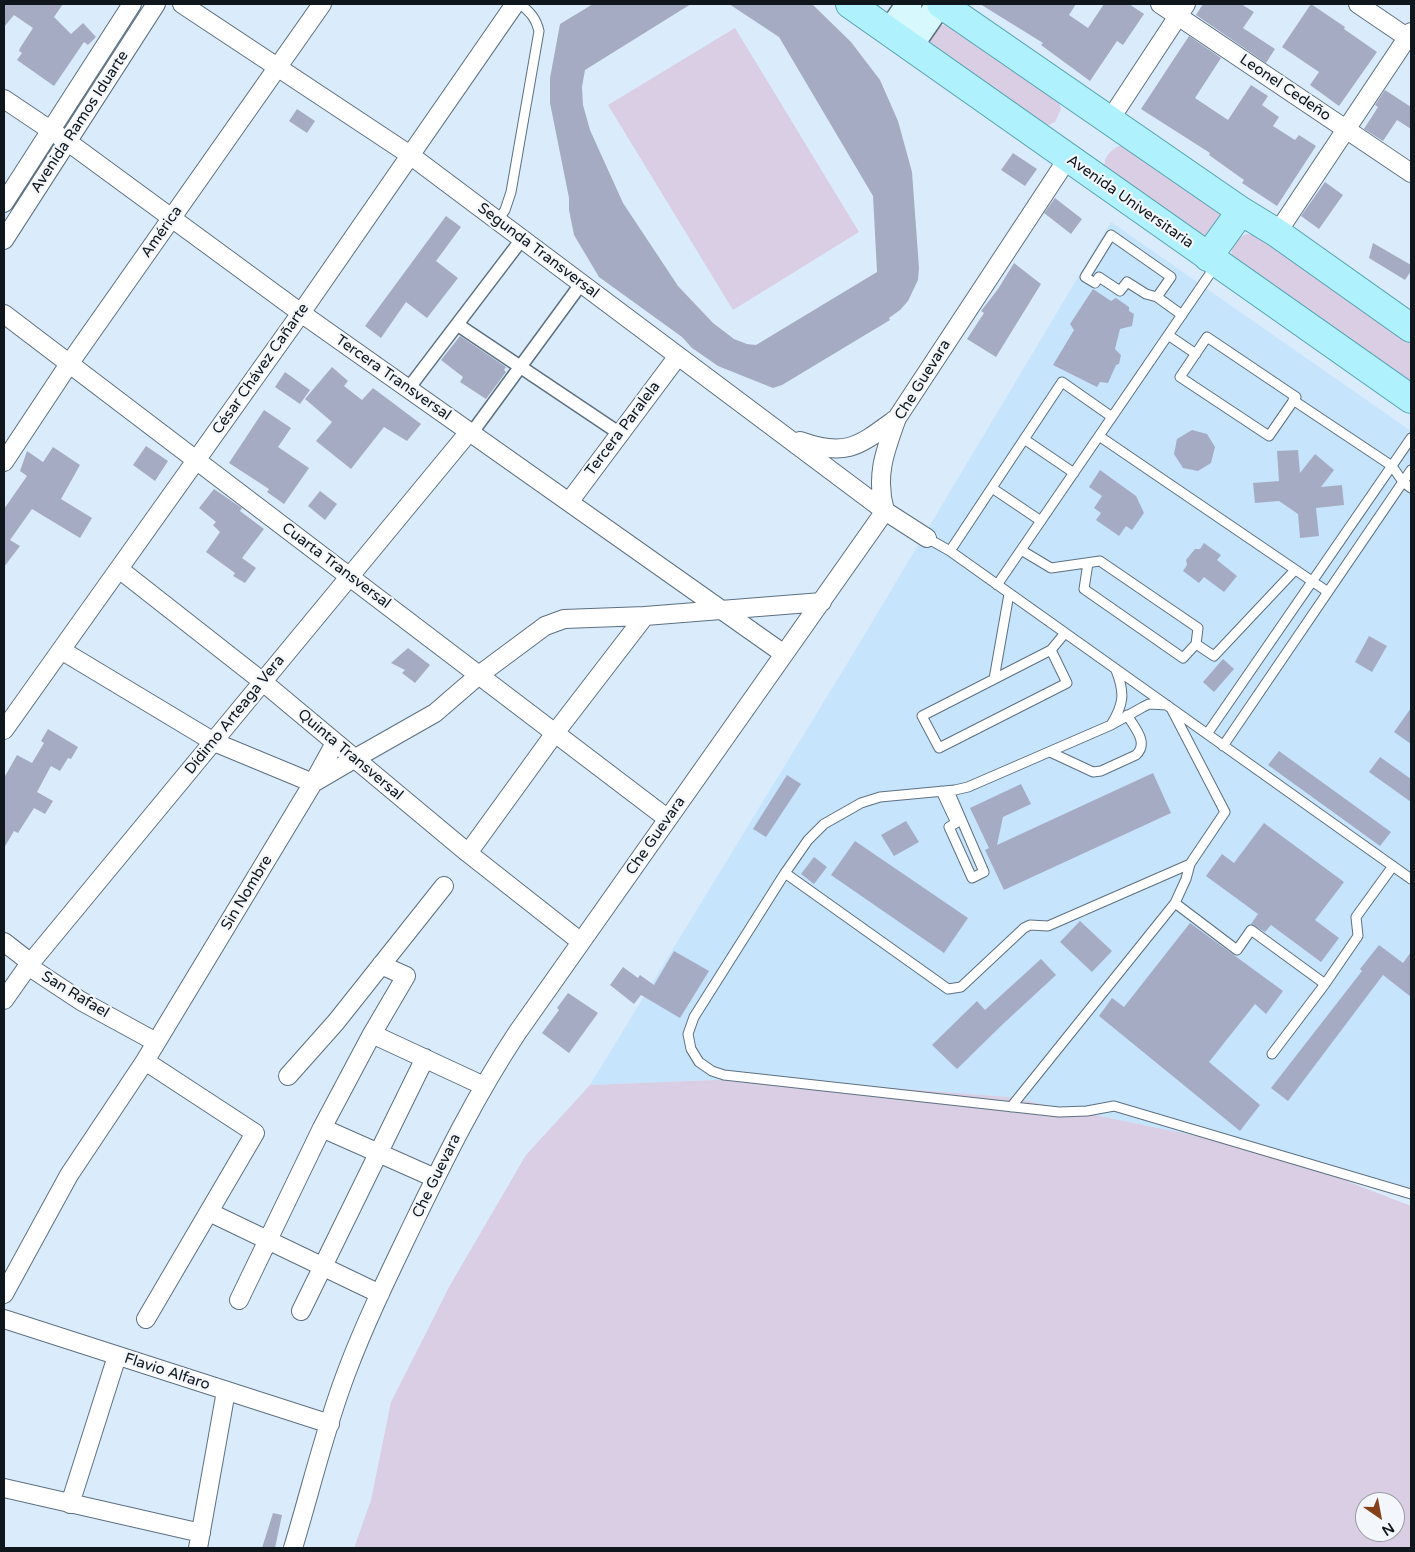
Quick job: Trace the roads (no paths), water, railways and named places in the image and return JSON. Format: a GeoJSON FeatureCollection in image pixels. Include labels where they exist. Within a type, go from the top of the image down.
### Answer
{"type":"FeatureCollection","features":[{"type":"Feature","properties":{"kind":"main road","name":"Avenida Universitaria"},"geometry":{"type":"LineString","coordinates":[[850,4],[1411,399]]}},
{"type":"Feature","properties":{"kind":"main road"},"geometry":{"type":"LineString","coordinates":[[900,39],[909,4]]}},
{"type":"Feature","properties":{"kind":"main road"},"geometry":{"type":"LineString","coordinates":[[900,39],[940,4],[1277,234],[1411,328]]}},
{"type":"Feature","properties":{"kind":"main road"},"geometry":{"type":"LineString","coordinates":[[1213,260],[1241,211]]}},
{"type":"Feature","properties":{"kind":"street","name":"Avenida Ramos Iduarte"},"geometry":{"type":"LineString","coordinates":[[4,203],[132,4]]}},
{"type":"Feature","properties":{"kind":"street","name":"Avenida Ramos Iduarte"},"geometry":{"type":"LineString","coordinates":[[4,240],[156,4]]}},
{"type":"Feature","properties":{"kind":"street","name":"Segunda Transversal"},"geometry":{"type":"LineString","coordinates":[[182,4],[410,155],[885,511]]}},
{"type":"Feature","properties":{"kind":"street","name":"América"},"geometry":{"type":"LineString","coordinates":[[4,462],[69,364],[322,4]]}},
{"type":"Feature","properties":{"kind":"street","name":"César Chávez Cañarte"},"geometry":{"type":"LineString","coordinates":[[4,730],[301,314],[514,4]]}},
{"type":"Feature","properties":{"kind":"street","name":"Leonel Cedeño"},"geometry":{"type":"LineString","coordinates":[[1160,4],[1182,10],[1346,129],[1411,173]]}},
{"type":"Feature","properties":{"kind":"street"},"geometry":{"type":"LineString","coordinates":[[1277,234],[1410,36],[1358,4]]}},
{"type":"Feature","properties":{"kind":"street"},"geometry":{"type":"LineString","coordinates":[[1110,120],[1182,10]]}},
{"type":"Feature","properties":{"kind":"street","name":"Tercera Transversal"},"geometry":{"type":"LineString","coordinates":[[4,99],[68,142],[301,314],[784,654]]}},
{"type":"Feature","properties":{"kind":"street","name":"Che Guevara"},"geometry":{"type":"LineString","coordinates":[[293,1548],[347,1371],[380,1294],[436,1178],[484,1086],[517,1033],[885,511],[881,498],[881,468],[897,418],[1068,158]]}},
{"type":"Feature","properties":{"kind":"street"},"geometry":{"type":"LineString","coordinates":[[408,389],[522,239]]}},
{"type":"Feature","properties":{"kind":"street"},"geometry":{"type":"LineString","coordinates":[[470,433],[582,284]]}},
{"type":"Feature","properties":{"kind":"street","name":"Cuarta Transversal"},"geometry":{"type":"LineString","coordinates":[[4,314],[668,819]]}},
{"type":"Feature","properties":{"kind":"street"},"geometry":{"type":"LineString","coordinates":[[458,325],[619,433]]}},
{"type":"Feature","properties":{"kind":"street","name":"Tercera Paralela"},"geometry":{"type":"LineString","coordinates":[[569,502],[678,356]]}},
{"type":"Feature","properties":{"kind":"street"},"geometry":{"type":"LineString","coordinates":[[788,437],[818,448],[833,450],[853,446],[870,438],[897,418]]}},
{"type":"Feature","properties":{"kind":"street","name":"Dídimo Arteaga Vera"},"geometry":{"type":"LineString","coordinates":[[4,1000],[30,965],[470,433]]}},
{"type":"Feature","properties":{"kind":"street"},"geometry":{"type":"LineString","coordinates":[[885,511],[926,538]]}},
{"type":"Feature","properties":{"kind":"street","name":"Quinta Transversal"},"geometry":{"type":"LineString","coordinates":[[119,569],[263,682],[468,853],[581,942]]}},
{"type":"Feature","properties":{"kind":"street"},"geometry":{"type":"LineString","coordinates":[[61,650],[214,742],[314,783],[435,714],[479,675],[544,626],[553,622],[564,619],[722,611],[822,602]]}},
{"type":"Feature","properties":{"kind":"street"},"geometry":{"type":"LineString","coordinates":[[468,853],[645,616]]}},
{"type":"Feature","properties":{"kind":"street","name":"Sin Nombre"},"geometry":{"type":"LineString","coordinates":[[4,1294],[69,1175],[145,1061],[314,783],[335,742]]}},
{"type":"Feature","properties":{"kind":"street"},"geometry":{"type":"LineString","coordinates":[[288,1076],[336,1022],[444,886]]}},
{"type":"Feature","properties":{"kind":"street","name":"San Rafael"},"geometry":{"type":"LineString","coordinates":[[4,942],[30,965],[81,1000],[156,1042]]}},
{"type":"Feature","properties":{"kind":"street"},"geometry":{"type":"LineString","coordinates":[[239,1300],[322,1128],[372,1034],[406,976],[381,965]]}},
{"type":"Feature","properties":{"kind":"street"},"geometry":{"type":"LineString","coordinates":[[372,1034],[484,1086]]}},
{"type":"Feature","properties":{"kind":"street"},"geometry":{"type":"LineString","coordinates":[[301,1311],[425,1058]]}},
{"type":"Feature","properties":{"kind":"street"},"geometry":{"type":"LineString","coordinates":[[145,1061],[255,1133],[146,1319]]}},
{"type":"Feature","properties":{"kind":"street"},"geometry":{"type":"LineString","coordinates":[[322,1128],[436,1178]]}},
{"type":"Feature","properties":{"kind":"street"},"geometry":{"type":"LineString","coordinates":[[209,1212],[380,1294]]}},
{"type":"Feature","properties":{"kind":"street","name":"Flavio Alfaro"},"geometry":{"type":"LineString","coordinates":[[4,1319],[330,1424]]}},
{"type":"Feature","properties":{"kind":"street"},"geometry":{"type":"LineString","coordinates":[[70,1504],[117,1356]]}},
{"type":"Feature","properties":{"kind":"street"},"geometry":{"type":"LineString","coordinates":[[4,1488],[70,1504],[199,1540],[226,1391]]}},
{"type":"Feature","properties":{"kind":"lane"},"geometry":{"type":"LineString","coordinates":[[498,220],[505,210],[511,192],[539,31],[531,13],[514,4]]}},
{"type":"Feature","properties":{"kind":"lane"},"geometry":{"type":"LineString","coordinates":[[1158,297],[1170,277],[1111,235],[1085,277],[1095,283],[1100,277],[1120,291],[1127,282],[1146,294],[1158,297],[1182,315]]}},
{"type":"Feature","properties":{"kind":"lane"},"geometry":{"type":"LineString","coordinates":[[997,585],[1182,315],[1213,260]]}},
{"type":"Feature","properties":{"kind":"lane"},"geometry":{"type":"LineString","coordinates":[[1168,335],[1196,354]]}},
{"type":"Feature","properties":{"kind":"lane"},"geometry":{"type":"LineString","coordinates":[[1207,337],[1296,397],[1269,436],[1180,377],[1196,354],[1207,337]]}},
{"type":"Feature","properties":{"kind":"lane"},"geometry":{"type":"LineString","coordinates":[[950,551],[1062,382],[1112,417]]}},
{"type":"Feature","properties":{"kind":"lane"},"geometry":{"type":"LineString","coordinates":[[1293,400],[1392,466],[1407,485]]}},
{"type":"Feature","properties":{"kind":"lane"},"geometry":{"type":"LineString","coordinates":[[1099,436],[1328,592]]}},
{"type":"Feature","properties":{"kind":"lane"},"geometry":{"type":"LineString","coordinates":[[1207,734],[1411,438]]}},
{"type":"Feature","properties":{"kind":"lane"},"geometry":{"type":"LineString","coordinates":[[1024,439],[1074,473]]}},
{"type":"Feature","properties":{"kind":"lane"},"geometry":{"type":"LineString","coordinates":[[1224,746],[1328,592],[1407,485],[1411,470]]}},
{"type":"Feature","properties":{"kind":"lane"},"geometry":{"type":"LineString","coordinates":[[992,488],[1041,521]]}},
{"type":"Feature","properties":{"kind":"lane"},"geometry":{"type":"LineString","coordinates":[[926,538],[950,551],[1411,879]]}},
{"type":"Feature","properties":{"kind":"lane"},"geometry":{"type":"LineString","coordinates":[[1021,550],[1051,568],[1100,561],[1198,628],[1196,644],[1183,658],[1084,589],[1088,563]]}},
{"type":"Feature","properties":{"kind":"lane"},"geometry":{"type":"LineString","coordinates":[[1196,644],[1214,656],[1295,570]]}},
{"type":"Feature","properties":{"kind":"lane"},"geometry":{"type":"LineString","coordinates":[[994,679],[1009,594]]}},
{"type":"Feature","properties":{"kind":"lane"},"geometry":{"type":"LineString","coordinates":[[1051,650],[1067,683],[939,748],[922,716],[1051,650],[1065,633]]}},
{"type":"Feature","properties":{"kind":"lane"},"geometry":{"type":"LineString","coordinates":[[1111,725],[1118,714],[1122,699],[1121,682],[1116,670]]}},
{"type":"Feature","properties":{"kind":"lane"},"geometry":{"type":"LineString","coordinates":[[1169,707],[1149,704],[1111,725],[968,786],[945,791],[880,797],[842,812],[824,824],[808,840],[785,873],[694,1017],[688,1034],[691,1048],[699,1062],[724,1075],[1059,1112],[1087,1111],[1114,1106],[1411,1194]]}},
{"type":"Feature","properties":{"kind":"lane"},"geometry":{"type":"LineString","coordinates":[[1011,1107],[1175,903],[1186,879],[1190,864],[1225,812],[1169,707]]}},
{"type":"Feature","properties":{"kind":"lane"},"geometry":{"type":"LineString","coordinates":[[1050,752],[1093,772],[1101,771],[1136,755],[1142,746],[1142,740],[1128,715]]}},
{"type":"Feature","properties":{"kind":"lane"},"geometry":{"type":"LineString","coordinates":[[945,791],[984,872],[972,878],[949,827],[956,823],[945,791]]}},
{"type":"Feature","properties":{"kind":"lane"},"geometry":{"type":"LineString","coordinates":[[785,873],[948,989],[954,989],[961,987],[1024,928],[1030,925],[1048,926],[1190,864]]}},
{"type":"Feature","properties":{"kind":"lane"},"geometry":{"type":"LineString","coordinates":[[1272,1054],[1325,984],[1358,936],[1356,917],[1393,866]]}},
{"type":"Feature","properties":{"kind":"lane"},"geometry":{"type":"LineString","coordinates":[[1175,903],[1237,950],[1251,930],[1325,984]]}}]}
